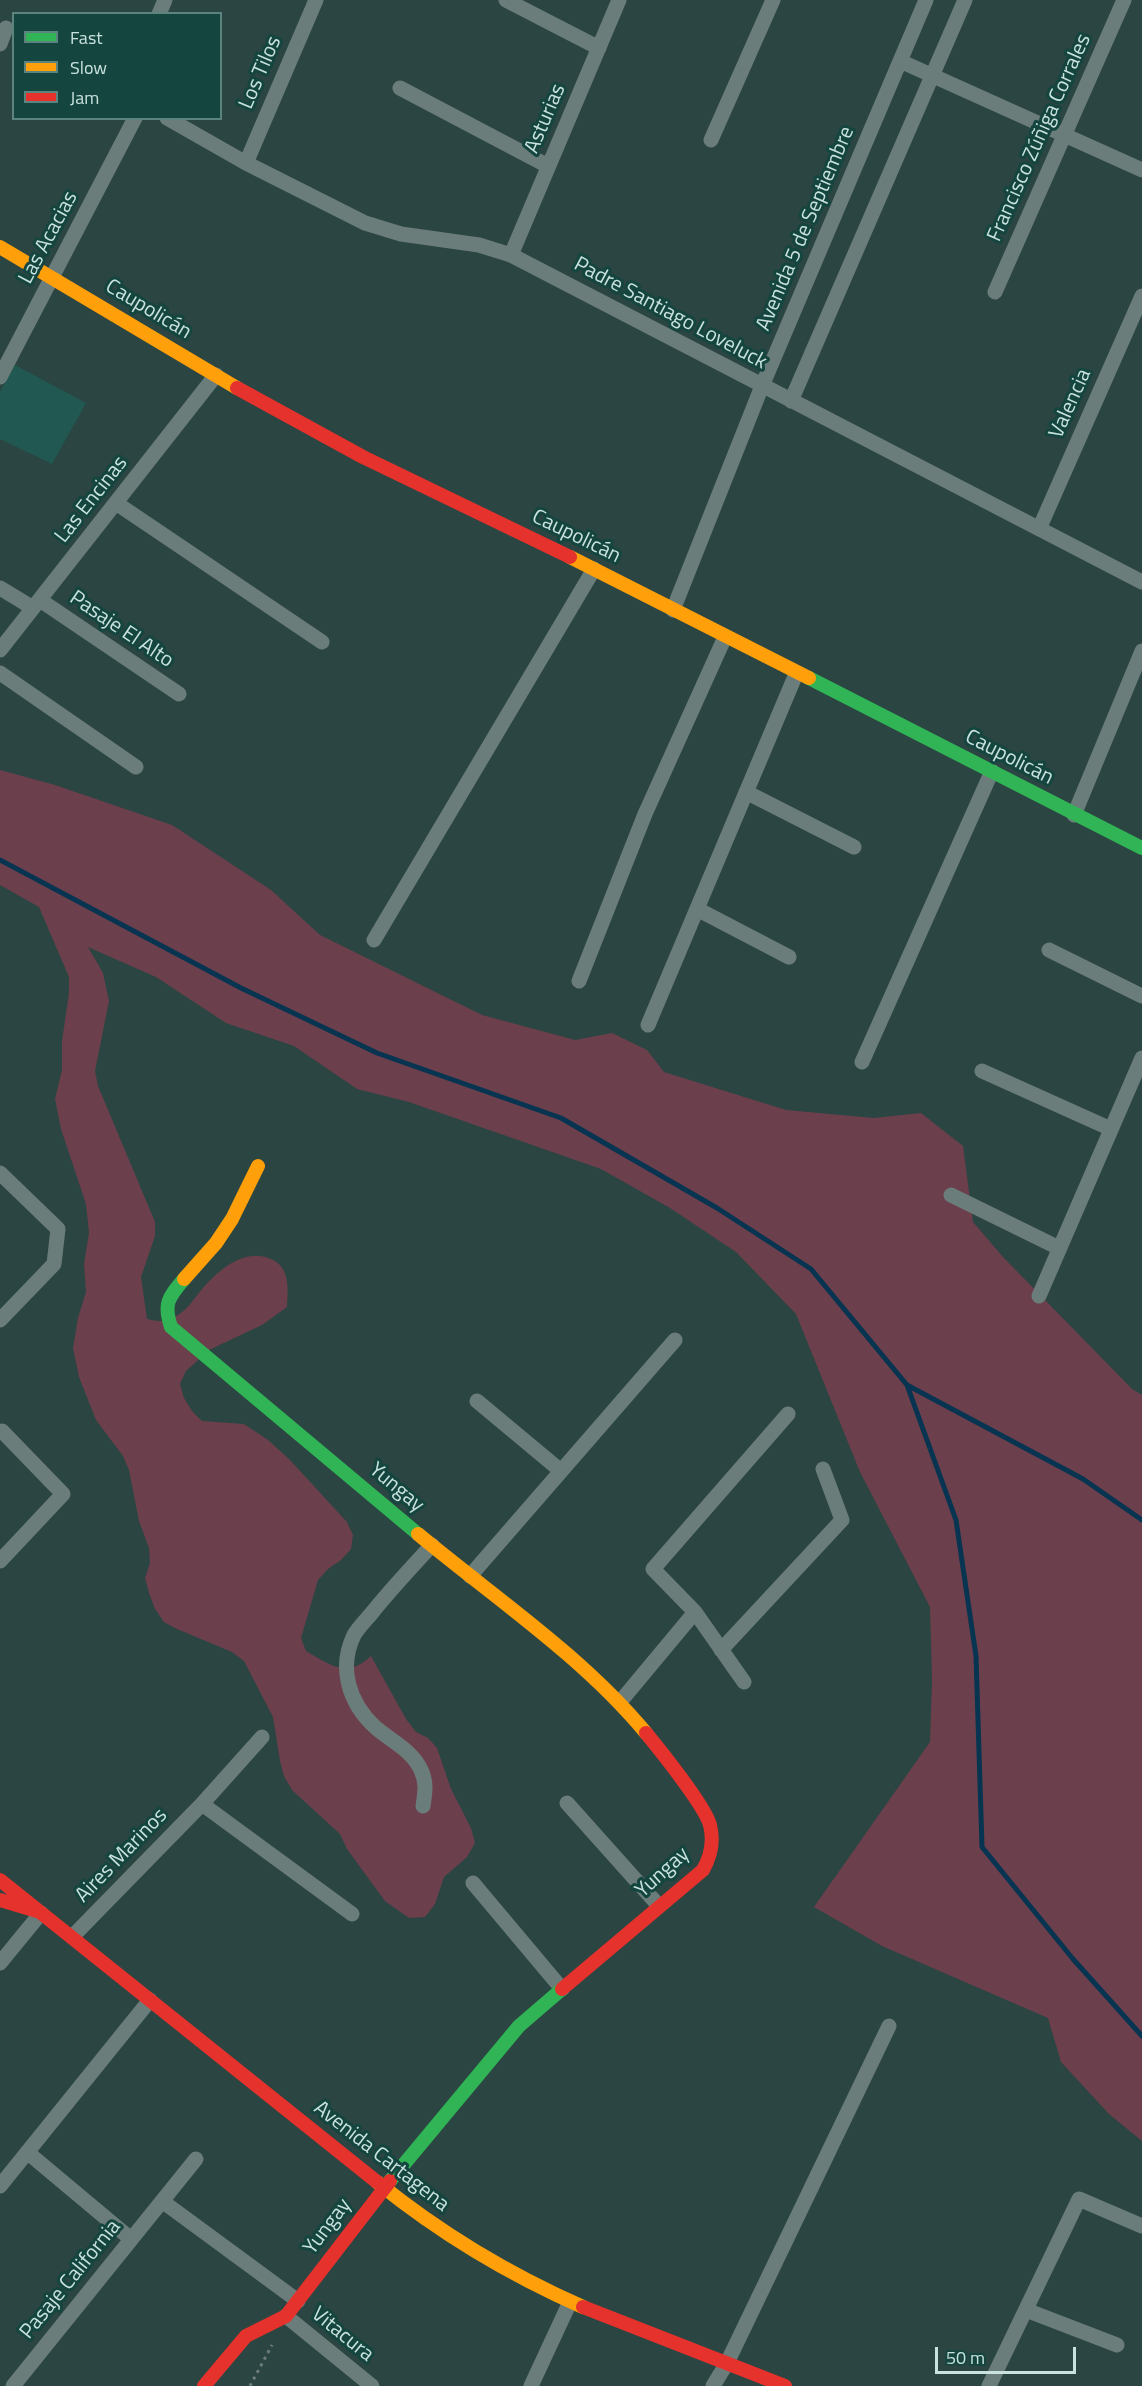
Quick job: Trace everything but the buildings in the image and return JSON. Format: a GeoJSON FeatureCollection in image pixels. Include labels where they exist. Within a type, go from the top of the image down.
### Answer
{"type":"FeatureCollection","features":[{"type":"Feature","properties":{"kind":"street","name":"Los Tilos"},"geometry":{"type":"LineString","coordinates":[[246,163],[316,0]]}},
{"type":"Feature","properties":{"kind":"street"},"geometry":{"type":"LineString","coordinates":[[506,0],[599,48]]}},
{"type":"Feature","properties":{"kind":"street","name":"Asturias"},"geometry":{"type":"LineString","coordinates":[[511,255],[619,0]]}},
{"type":"Feature","properties":{"kind":"street"},"geometry":{"type":"LineString","coordinates":[[711,140],[772,0]]}},
{"type":"Feature","properties":{"kind":"street","name":"Avenida 5 de Septiembre"},"geometry":{"type":"LineString","coordinates":[[673,610],[762,386],[926,0]]}},
{"type":"Feature","properties":{"kind":"street"},"geometry":{"type":"LineString","coordinates":[[791,401],[965,0]]}},
{"type":"Feature","properties":{"kind":"street","name":"Francisco Zúñiga Corrales"},"geometry":{"type":"LineString","coordinates":[[995,292],[1124,0]]}},
{"type":"Feature","properties":{"kind":"street"},"geometry":{"type":"LineString","coordinates":[[0,44],[6,29]]}},
{"type":"Feature","properties":{"kind":"street"},"geometry":{"type":"LineString","coordinates":[[900,62],[1142,170]]}},
{"type":"Feature","properties":{"kind":"street"},"geometry":{"type":"LineString","coordinates":[[400,88],[548,166]]}},
{"type":"Feature","properties":{"kind":"street","name":"Las Acacias"},"geometry":{"type":"LineString","coordinates":[[0,377],[134,120]]}},
{"type":"Feature","properties":{"kind":"street","name":"Padre Santiago Loveluck"},"geometry":{"type":"LineString","coordinates":[[171,120],[246,163],[365,223],[401,234],[479,245],[511,255],[1142,582]]}},
{"type":"Feature","properties":{"kind":"street","name":"Caupolicán"},"geometry":{"type":"LineString","coordinates":[[0,247],[251,396],[363,457],[594,569],[1142,849]]}},
{"type":"Feature","properties":{"kind":"street","name":"Valencia"},"geometry":{"type":"LineString","coordinates":[[1039,529],[1142,297]]}},
{"type":"Feature","properties":{"kind":"street","name":"Las Encinas"},"geometry":{"type":"LineString","coordinates":[[0,650],[216,375]]}},
{"type":"Feature","properties":{"kind":"street"},"geometry":{"type":"LineString","coordinates":[[117,503],[322,642]]}},
{"type":"Feature","properties":{"kind":"street"},"geometry":{"type":"LineString","coordinates":[[374,940],[594,569]]}},
{"type":"Feature","properties":{"kind":"street","name":"Pasaje El Alto"},"geometry":{"type":"LineString","coordinates":[[0,588],[36,604],[179,694]]}},
{"type":"Feature","properties":{"kind":"street"},"geometry":{"type":"LineString","coordinates":[[579,981],[641,824],[725,637]]}},
{"type":"Feature","properties":{"kind":"street"},"geometry":{"type":"LineString","coordinates":[[1074,815],[1142,651]]}},
{"type":"Feature","properties":{"kind":"street"},"geometry":{"type":"LineString","coordinates":[[0,673],[136,767]]}},
{"type":"Feature","properties":{"kind":"street"},"geometry":{"type":"LineString","coordinates":[[648,1025],[796,674]]}},
{"type":"Feature","properties":{"kind":"street"},"geometry":{"type":"LineString","coordinates":[[862,1062],[992,771]]}},
{"type":"Feature","properties":{"kind":"street"},"geometry":{"type":"LineString","coordinates":[[746,792],[854,847]]}},
{"type":"Feature","properties":{"kind":"street"},"geometry":{"type":"LineString","coordinates":[[697,909],[789,957]]}},
{"type":"Feature","properties":{"kind":"street"},"geometry":{"type":"LineString","coordinates":[[1049,950],[1142,996]]}},
{"type":"Feature","properties":{"kind":"street"},"geometry":{"type":"LineString","coordinates":[[1039,1296],[1142,1058]]}},
{"type":"Feature","properties":{"kind":"street"},"geometry":{"type":"LineString","coordinates":[[982,1071],[1111,1129]]}},
{"type":"Feature","properties":{"kind":"street","name":"Yungay"},"geometry":{"type":"LineString","coordinates":[[204,2386],[246,2336],[286,2316],[384,2188],[519,2026],[703,1870],[712,1847],[708,1819],[661,1751],[620,1702],[528,1622],[176,1334],[168,1320],[166,1305],[169,1297],[216,1243],[246,1193],[258,1166]]}},
{"type":"Feature","properties":{"kind":"street"},"geometry":{"type":"LineString","coordinates":[[0,1173],[58,1229],[54,1264],[0,1320]]}},
{"type":"Feature","properties":{"kind":"street"},"geometry":{"type":"LineString","coordinates":[[951,1195],[1059,1248]]}},
{"type":"Feature","properties":{"kind":"street"},"geometry":{"type":"LineString","coordinates":[[470,1576],[675,1340]]}},
{"type":"Feature","properties":{"kind":"street"},"geometry":{"type":"LineString","coordinates":[[477,1401],[561,1471]]}},
{"type":"Feature","properties":{"kind":"street"},"geometry":{"type":"LineString","coordinates":[[744,1682],[695,1612],[653,1569],[788,1414]]}},
{"type":"Feature","properties":{"kind":"street"},"geometry":{"type":"LineString","coordinates":[[0,1561],[63,1494],[2,1431]]}},
{"type":"Feature","properties":{"kind":"street"},"geometry":{"type":"LineString","coordinates":[[721,1650],[842,1520],[823,1469]]}},
{"type":"Feature","properties":{"kind":"street"},"geometry":{"type":"LineString","coordinates":[[423,1806],[426,1786],[421,1769],[402,1746],[375,1727],[358,1706],[345,1678],[347,1656],[354,1634],[382,1599],[432,1545]]}},
{"type":"Feature","properties":{"kind":"street"},"geometry":{"type":"LineString","coordinates":[[620,1702],[695,1612]]}},
{"type":"Feature","properties":{"kind":"street","name":"Aires Marinos"},"geometry":{"type":"LineString","coordinates":[[72,1938],[202,1804],[262,1737]]}},
{"type":"Feature","properties":{"kind":"street"},"geometry":{"type":"LineString","coordinates":[[567,1803],[659,1906]]}},
{"type":"Feature","properties":{"kind":"street"},"geometry":{"type":"LineString","coordinates":[[202,1804],[352,1914]]}},
{"type":"Feature","properties":{"kind":"street","name":"Avenida Cartagena"},"geometry":{"type":"LineString","coordinates":[[0,1880],[384,2188],[450,2237],[530,2284],[785,2386]]}},
{"type":"Feature","properties":{"kind":"street"},"geometry":{"type":"LineString","coordinates":[[473,1883],[562,1989]]}},
{"type":"Feature","properties":{"kind":"street"},"geometry":{"type":"LineString","coordinates":[[0,1900],[41,1913],[0,1963]]}},
{"type":"Feature","properties":{"kind":"street"},"geometry":{"type":"LineString","coordinates":[[0,2186],[150,2000]]}},
{"type":"Feature","properties":{"kind":"street"},"geometry":{"type":"LineString","coordinates":[[713,2386],[727,2363],[889,2026]]}},
{"type":"Feature","properties":{"kind":"street"},"geometry":{"type":"LineString","coordinates":[[27,2152],[131,2240]]}},
{"type":"Feature","properties":{"kind":"street","name":"Pasaje California"},"geometry":{"type":"LineString","coordinates":[[13,2386],[196,2159]]}},
{"type":"Feature","properties":{"kind":"street"},"geometry":{"type":"LineString","coordinates":[[989,2386],[1079,2199],[1142,2226]]}},
{"type":"Feature","properties":{"kind":"street"},"geometry":{"type":"LineString","coordinates":[[162,2201],[298,2301]]}},
{"type":"Feature","properties":{"kind":"street"},"geometry":{"type":"LineString","coordinates":[[531,2386],[570,2301]]}},
{"type":"Feature","properties":{"kind":"street"},"geometry":{"type":"LineString","coordinates":[[1026,2310],[1117,2345]]}},
{"type":"Feature","properties":{"kind":"street","name":"Vitacura"},"geometry":{"type":"LineString","coordinates":[[286,2316],[372,2386]]}},
{"type":"Feature","properties":{"kind":"path"},"geometry":{"type":"LineString","coordinates":[[250,2386],[274,2343]]}},
{"type":"Feature","properties":{"kind":"shaded area"},"geometry":{"type":"Polygon","coordinates":[[[15,365],[86,403],[52,464],[0,439],[0,392],[15,365]]]}},
{"type":"Feature","properties":{"kind":"shaded area"},"geometry":{"type":"Polygon","coordinates":[[[0,770],[55,785],[172,825],[271,890],[320,935],[482,1015],[575,1040],[612,1033],[647,1050],[664,1072],[786,1110],[874,1118],[921,1113],[963,1146],[973,1222],[1003,1257],[1132,1389],[1142,1395],[1142,2141],[1109,2114],[1061,2062],[1048,2018],[882,1946],[814,1907],[930,1742],[932,1681],[930,1607],[860,1472],[796,1314],[736,1252],[670,1208],[601,1169],[409,1102],[357,1089],[294,1046],[226,1023],[156,977],[88,947],[103,973],[109,1001],[95,1071],[98,1086],[155,1222],[155,1236],[141,1277],[147,1319],[163,1321],[178,1315],[218,1273],[235,1261],[255,1256],[265,1257],[280,1265],[287,1281],[287,1307],[262,1325],[209,1350],[186,1371],[180,1384],[184,1398],[202,1421],[244,1424],[268,1440],[289,1459],[347,1522],[353,1535],[351,1549],[318,1580],[301,1638],[306,1651],[331,1665],[346,1668],[354,1667],[371,1656],[406,1719],[416,1732],[428,1738],[437,1748],[451,1789],[471,1828],[475,1843],[467,1857],[444,1877],[435,1904],[425,1917],[409,1918],[385,1901],[347,1849],[340,1834],[292,1790],[284,1776],[280,1761],[273,1717],[244,1661],[232,1652],[164,1622],[155,1609],[145,1578],[150,1563],[149,1548],[139,1521],[129,1470],[123,1456],[96,1420],[79,1377],[73,1348],[78,1318],[86,1292],[84,1264],[89,1233],[86,1204],[61,1129],[55,1099],[62,1070],[62,1041],[69,977],[39,907],[0,885],[0,770]]]}},
{"type":"Feature","properties":{"kind":"waterway"},"geometry":{"type":"LineString","coordinates":[[0,860],[241,988],[377,1053],[561,1118],[717,1208],[811,1269],[907,1385],[956,1520],[976,1656],[982,1847],[1073,1959],[1142,2036]]}},
{"type":"Feature","properties":{"kind":"waterway"},"geometry":{"type":"LineString","coordinates":[[907,1385],[1083,1479],[1142,1520]]}},
{"type":"Feature","properties":{"kind":"traffic: fast"},"geometry":{"type":"LineString","coordinates":[[809,678],[1142,848]]}},
{"type":"Feature","properties":{"kind":"traffic: fast"},"geometry":{"type":"LineString","coordinates":[[184,1279],[169,1301],[168,1312],[171,1327],[418,1534]]}},
{"type":"Feature","properties":{"kind":"traffic: fast"},"geometry":{"type":"LineString","coordinates":[[390,2181],[519,2026],[562,1989]]}},
{"type":"Feature","properties":{"kind":"traffic: slow"},"geometry":{"type":"LineString","coordinates":[[0,247],[237,388]]}},
{"type":"Feature","properties":{"kind":"traffic: slow"},"geometry":{"type":"LineString","coordinates":[[570,557],[809,678]]}},
{"type":"Feature","properties":{"kind":"traffic: slow"},"geometry":{"type":"LineString","coordinates":[[184,1279],[216,1243],[232,1219],[258,1166]]}},
{"type":"Feature","properties":{"kind":"traffic: slow"},"geometry":{"type":"LineString","coordinates":[[418,1534],[566,1653],[594,1678],[646,1733]]}},
{"type":"Feature","properties":{"kind":"traffic: slow"},"geometry":{"type":"LineString","coordinates":[[377,2182],[425,2218],[475,2251],[528,2281],[583,2307]]}},
{"type":"Feature","properties":{"kind":"traffic: jam"},"geometry":{"type":"LineString","coordinates":[[237,388],[363,457],[570,557]]}},
{"type":"Feature","properties":{"kind":"traffic: jam"},"geometry":{"type":"LineString","coordinates":[[562,1989],[703,1870],[708,1859],[712,1837],[706,1816],[681,1778],[646,1733]]}},
{"type":"Feature","properties":{"kind":"traffic: jam"},"geometry":{"type":"LineString","coordinates":[[0,1880],[377,2182]]}},
{"type":"Feature","properties":{"kind":"traffic: jam"},"geometry":{"type":"LineString","coordinates":[[0,1900],[37,1911]]}},
{"type":"Feature","properties":{"kind":"traffic: jam"},"geometry":{"type":"LineString","coordinates":[[204,2386],[246,2336],[286,2316],[390,2181]]}},
{"type":"Feature","properties":{"kind":"traffic: jam"},"geometry":{"type":"LineString","coordinates":[[583,2307],[785,2386]]}}]}
